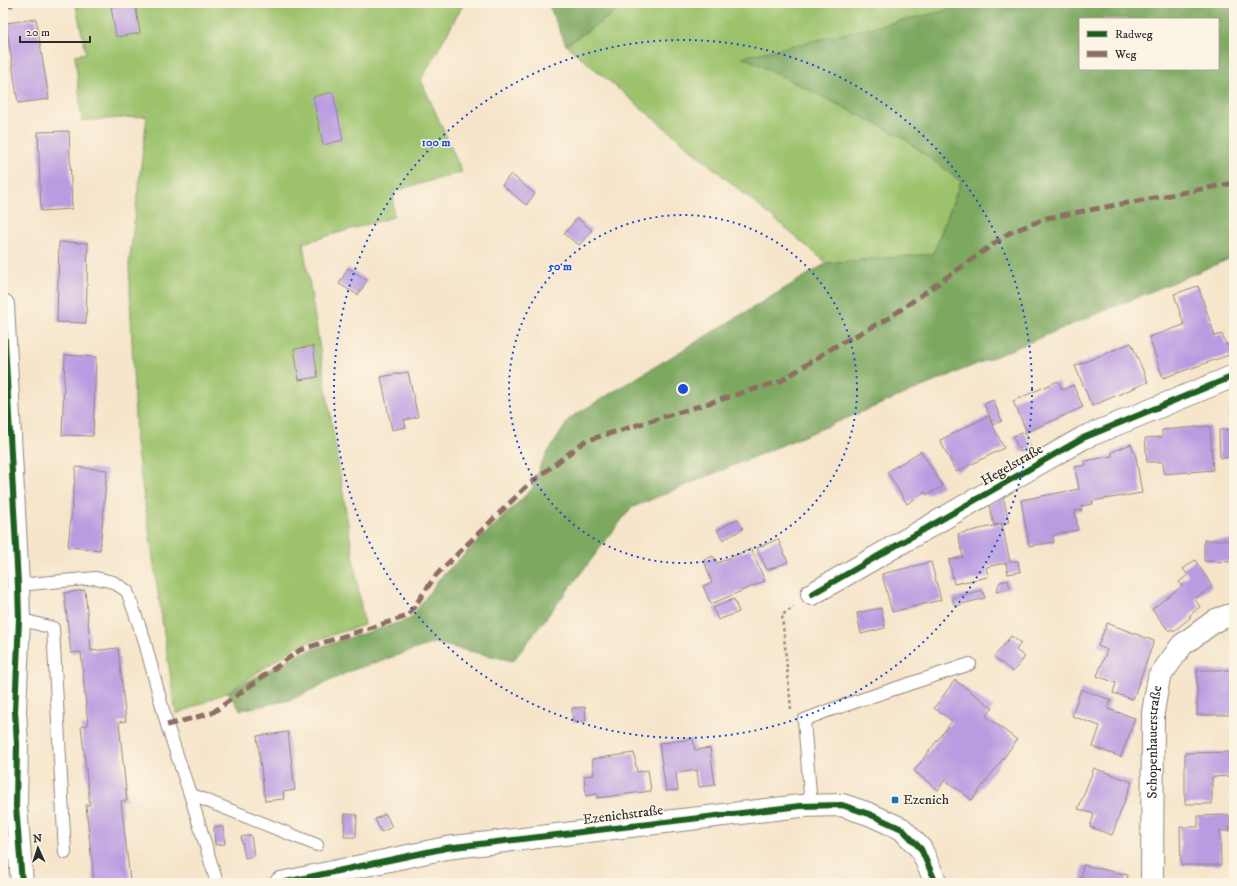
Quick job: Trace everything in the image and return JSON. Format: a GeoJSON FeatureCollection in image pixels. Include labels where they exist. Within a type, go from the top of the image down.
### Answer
{"type":"FeatureCollection","features":[{"type":"Feature","properties":{"kind":"street"},"geometry":{"type":"LineString","coordinates":[[3,305],[18,585],[11,620],[9,712],[10,745],[22,883]]}},
{"type":"Feature","properties":{"kind":"street","name":"Hegelstraße"},"geometry":{"type":"LineString","coordinates":[[812,594],[1083,438],[1234,376]]}},
{"type":"Feature","properties":{"kind":"street","name":"Schopenhauerstraße"},"geometry":{"type":"LineString","coordinates":[[1152,883],[1153,712],[1159,677],[1182,646],[1216,620],[1234,614]]}},
{"type":"Feature","properties":{"kind":"street","name":"Ezenichstraße"},"geometry":{"type":"LineString","coordinates":[[281,883],[446,848],[800,806],[842,806],[869,814],[902,829],[921,849],[936,883]]}},
{"type":"Feature","properties":{"kind":"lane"},"geometry":{"type":"LineString","coordinates":[[18,585],[96,578],[113,582],[127,591],[144,639],[167,725],[217,883]]}},
{"type":"Feature","properties":{"kind":"lane"},"geometry":{"type":"LineString","coordinates":[[11,620],[53,628],[65,853]]}},
{"type":"Feature","properties":{"kind":"lane"},"geometry":{"type":"LineString","coordinates":[[811,806],[804,720],[970,664]]}},
{"type":"Feature","properties":{"kind":"lane"},"geometry":{"type":"LineString","coordinates":[[190,794],[317,845]]}},
{"type":"Feature","properties":{"kind":"path"},"geometry":{"type":"LineString","coordinates":[[791,711],[782,615],[812,594]]}},
{"type":"Feature","properties":{"kind":"green space"},"geometry":{"type":"Polygon","coordinates":[[[104,3],[464,3],[421,80],[462,172],[394,191],[393,217],[303,243],[364,625],[299,645],[228,692],[176,714],[136,444],[129,265],[147,116],[82,121],[75,55],[86,53],[76,6],[104,3]]]}},
{"type":"Feature","properties":{"kind":"green space"},"geometry":{"type":"Polygon","coordinates":[[[548,3],[629,3],[566,45],[548,3]]]}},
{"type":"Feature","properties":{"kind":"green space"},"geometry":{"type":"Polygon","coordinates":[[[629,3],[944,3],[949,10],[744,57],[899,135],[961,181],[933,254],[827,263],[566,45],[629,3]]]}},
{"type":"Feature","properties":{"kind":"green space"},"geometry":{"type":"Polygon","coordinates":[[[944,3],[1234,3],[1234,257],[631,508],[513,661],[434,643],[350,671],[291,700],[240,710],[228,692],[301,653],[410,619],[440,578],[532,489],[541,463],[570,418],[827,263],[933,254],[961,181],[899,135],[743,57],[948,10],[944,3]]]}},
{"type":"Feature","properties":{"kind":"building"},"geometry":{"type":"Polygon","coordinates":[[[135,3],[140,33],[116,37],[111,7],[135,3]]]}},
{"type":"Feature","properties":{"kind":"building"},"geometry":{"type":"Polygon","coordinates":[[[36,19],[49,99],[18,103],[6,23],[36,19]]]}},
{"type":"Feature","properties":{"kind":"building"},"geometry":{"type":"Polygon","coordinates":[[[333,92],[343,140],[323,145],[313,97],[333,92]]]}},
{"type":"Feature","properties":{"kind":"building"},"geometry":{"type":"Polygon","coordinates":[[[69,131],[72,209],[41,211],[38,132],[69,131]]]}},
{"type":"Feature","properties":{"kind":"building"},"geometry":{"type":"Polygon","coordinates":[[[511,174],[535,194],[526,205],[502,185],[511,174]]]}},
{"type":"Feature","properties":{"kind":"building"},"geometry":{"type":"Polygon","coordinates":[[[577,218],[592,230],[579,245],[564,234],[577,218]]]}},
{"type":"Feature","properties":{"kind":"building"},"geometry":{"type":"Polygon","coordinates":[[[59,242],[88,243],[86,323],[57,322],[59,242]]]}},
{"type":"Feature","properties":{"kind":"building"},"geometry":{"type":"Polygon","coordinates":[[[348,268],[367,280],[358,295],[339,284],[348,268]]]}},
{"type":"Feature","properties":{"kind":"building"},"geometry":{"type":"Polygon","coordinates":[[[1198,286],[1215,336],[1222,334],[1226,345],[1234,343],[1234,363],[1231,364],[1229,355],[1163,378],[1149,337],[1184,325],[1174,294],[1198,286]]]}},
{"type":"Feature","properties":{"kind":"building"},"geometry":{"type":"Polygon","coordinates":[[[1131,343],[1148,382],[1092,406],[1075,366],[1131,343]]]}},
{"type":"Feature","properties":{"kind":"building"},"geometry":{"type":"Polygon","coordinates":[[[313,346],[318,377],[299,380],[294,349],[313,346]]]}},
{"type":"Feature","properties":{"kind":"building"},"geometry":{"type":"Polygon","coordinates":[[[65,355],[96,357],[93,436],[62,435],[65,355]]]}},
{"type":"Feature","properties":{"kind":"building"},"geometry":{"type":"Polygon","coordinates":[[[408,372],[418,417],[404,420],[406,427],[392,430],[381,377],[408,372]]]}},
{"type":"Feature","properties":{"kind":"building"},"geometry":{"type":"Polygon","coordinates":[[[1058,381],[1062,390],[1073,385],[1083,407],[1027,432],[1013,401],[1058,381]]]}},
{"type":"Feature","properties":{"kind":"building"},"geometry":{"type":"Polygon","coordinates":[[[993,400],[1002,421],[993,425],[984,404],[993,400]]]}},
{"type":"Feature","properties":{"kind":"building"},"geometry":{"type":"Polygon","coordinates":[[[1231,406],[1234,406],[1234,457],[1220,458],[1219,430],[1232,429],[1231,406]]]}},
{"type":"Feature","properties":{"kind":"building"},"geometry":{"type":"Polygon","coordinates":[[[988,416],[1004,448],[956,472],[940,440],[988,416]]]}},
{"type":"Feature","properties":{"kind":"building"},"geometry":{"type":"Polygon","coordinates":[[[1210,426],[1213,470],[1164,474],[1163,462],[1147,462],[1145,438],[1162,437],[1162,430],[1210,426]]]}},
{"type":"Feature","properties":{"kind":"building"},"geometry":{"type":"Polygon","coordinates":[[[1025,432],[1031,448],[1020,452],[1013,436],[1025,432]]]}},
{"type":"Feature","properties":{"kind":"building"},"geometry":{"type":"Polygon","coordinates":[[[1131,444],[1135,452],[1142,493],[1092,501],[1093,504],[1081,506],[1082,510],[1075,511],[1078,530],[1053,535],[1054,542],[1029,546],[1021,500],[1079,489],[1075,467],[1086,465],[1085,461],[1112,456],[1112,452],[1131,444]]]}},
{"type":"Feature","properties":{"kind":"building"},"geometry":{"type":"Polygon","coordinates":[[[921,451],[943,486],[927,495],[925,492],[907,504],[887,472],[921,451]]]}},
{"type":"Feature","properties":{"kind":"building"},"geometry":{"type":"Polygon","coordinates":[[[76,467],[107,470],[100,550],[68,547],[76,467]]]}},
{"type":"Feature","properties":{"kind":"building"},"geometry":{"type":"Polygon","coordinates":[[[1003,496],[1009,522],[994,525],[989,505],[1003,496]]]}},
{"type":"Feature","properties":{"kind":"building"},"geometry":{"type":"Polygon","coordinates":[[[738,519],[743,529],[723,540],[717,530],[738,519]]]}},
{"type":"Feature","properties":{"kind":"building"},"geometry":{"type":"Polygon","coordinates":[[[1002,524],[1010,562],[1018,561],[1020,572],[1008,574],[1006,563],[986,567],[988,577],[954,584],[949,560],[963,557],[958,534],[1002,524]]]}},
{"type":"Feature","properties":{"kind":"building"},"geometry":{"type":"Polygon","coordinates":[[[778,539],[788,562],[767,570],[757,548],[778,539]]]}},
{"type":"Feature","properties":{"kind":"building"},"geometry":{"type":"Polygon","coordinates":[[[1204,540],[1234,540],[1234,562],[1204,561],[1204,540]]]}},
{"type":"Feature","properties":{"kind":"building"},"geometry":{"type":"Polygon","coordinates":[[[751,549],[765,581],[711,604],[703,586],[712,583],[704,560],[713,556],[717,563],[751,549]]]}},
{"type":"Feature","properties":{"kind":"building"},"geometry":{"type":"Polygon","coordinates":[[[1195,560],[1212,586],[1195,599],[1200,607],[1189,616],[1191,617],[1174,631],[1172,629],[1169,631],[1152,609],[1182,586],[1179,582],[1188,575],[1183,569],[1195,560]]]}},
{"type":"Feature","properties":{"kind":"building"},"geometry":{"type":"Polygon","coordinates":[[[931,562],[941,600],[892,612],[882,574],[931,562]]]}},
{"type":"Feature","properties":{"kind":"building"},"geometry":{"type":"Polygon","coordinates":[[[1008,580],[1010,588],[996,592],[1000,582],[1008,580]]]}},
{"type":"Feature","properties":{"kind":"building"},"geometry":{"type":"Polygon","coordinates":[[[85,590],[91,651],[118,648],[126,721],[119,722],[127,801],[121,801],[130,881],[94,883],[86,805],[90,805],[81,726],[88,725],[81,652],[71,653],[64,593],[85,590]]]}},
{"type":"Feature","properties":{"kind":"building"},"geometry":{"type":"Polygon","coordinates":[[[982,590],[985,598],[955,606],[952,598],[982,590]]]}},
{"type":"Feature","properties":{"kind":"building"},"geometry":{"type":"Polygon","coordinates":[[[734,599],[739,612],[718,620],[713,608],[734,599]]]}},
{"type":"Feature","properties":{"kind":"building"},"geometry":{"type":"Polygon","coordinates":[[[881,608],[885,628],[861,634],[857,613],[881,608]]]}},
{"type":"Feature","properties":{"kind":"building"},"geometry":{"type":"Polygon","coordinates":[[[1107,623],[1154,641],[1133,699],[1113,693],[1116,683],[1097,676],[1107,650],[1098,646],[1107,623]]]}},
{"type":"Feature","properties":{"kind":"building"},"geometry":{"type":"Polygon","coordinates":[[[1011,636],[1021,643],[1016,650],[1025,657],[1013,672],[994,657],[1011,636]]]}},
{"type":"Feature","properties":{"kind":"building"},"geometry":{"type":"Polygon","coordinates":[[[1197,670],[1234,670],[1234,715],[1197,715],[1197,670]]]}},
{"type":"Feature","properties":{"kind":"building"},"geometry":{"type":"Polygon","coordinates":[[[955,680],[993,708],[986,716],[1017,740],[972,800],[945,780],[938,790],[914,771],[952,721],[934,708],[955,680]]]}},
{"type":"Feature","properties":{"kind":"building"},"geometry":{"type":"Polygon","coordinates":[[[1081,689],[1111,700],[1108,709],[1135,718],[1121,757],[1093,747],[1100,726],[1072,716],[1081,689]]]}},
{"type":"Feature","properties":{"kind":"building"},"geometry":{"type":"Polygon","coordinates":[[[585,707],[586,721],[573,722],[572,708],[585,707]]]}},
{"type":"Feature","properties":{"kind":"building"},"geometry":{"type":"Polygon","coordinates":[[[288,732],[295,790],[283,792],[284,799],[265,801],[257,736],[288,732]]]}},
{"type":"Feature","properties":{"kind":"building"},"geometry":{"type":"Polygon","coordinates":[[[693,739],[695,750],[710,748],[715,785],[699,787],[697,770],[676,773],[678,790],[666,791],[659,743],[693,739]]]}},
{"type":"Feature","properties":{"kind":"building"},"geometry":{"type":"Polygon","coordinates":[[[1232,752],[1232,776],[1212,777],[1212,804],[1185,804],[1185,753],[1232,752]]]}},
{"type":"Feature","properties":{"kind":"building"},"geometry":{"type":"Polygon","coordinates":[[[634,753],[637,772],[648,770],[651,791],[597,798],[597,794],[586,796],[584,776],[594,775],[592,759],[634,753]]]}},
{"type":"Feature","properties":{"kind":"building"},"geometry":{"type":"Polygon","coordinates":[[[1094,768],[1132,782],[1112,835],[1090,827],[1094,814],[1078,809],[1094,768]]]}},
{"type":"Feature","properties":{"kind":"building"},"geometry":{"type":"Polygon","coordinates":[[[345,814],[357,815],[356,837],[344,837],[345,814]]]}},
{"type":"Feature","properties":{"kind":"building"},"geometry":{"type":"Polygon","coordinates":[[[386,814],[392,827],[381,832],[375,819],[386,814]]]}},
{"type":"Feature","properties":{"kind":"building"},"geometry":{"type":"Polygon","coordinates":[[[1229,815],[1230,831],[1220,831],[1221,865],[1181,865],[1180,827],[1198,827],[1198,816],[1229,815]]]}},
{"type":"Feature","properties":{"kind":"building"},"geometry":{"type":"Polygon","coordinates":[[[214,827],[223,827],[225,844],[215,845],[214,827]]]}},
{"type":"Feature","properties":{"kind":"building"},"geometry":{"type":"Polygon","coordinates":[[[251,835],[254,856],[245,858],[241,837],[251,835]]]}},
{"type":"Feature","properties":{"kind":"building"},"geometry":{"type":"Polygon","coordinates":[[[1083,865],[1128,875],[1126,883],[1080,883],[1083,865]]]}},
{"type":"Feature","properties":{"kind":"building"},"geometry":{"type":"Polygon","coordinates":[[[990,881],[1008,882],[1008,883],[990,883],[990,881]]]}},
{"type":"Feature","properties":{"kind":"marked path"},"geometry":{"type":"LineString","coordinates":[[3,7],[19,3]]}},
{"type":"Feature","properties":{"kind":"marked path"},"geometry":{"type":"LineString","coordinates":[[167,725],[212,713],[300,650],[408,616],[436,575],[528,485],[585,441],[781,381],[834,347],[889,318],[1009,233],[1047,218],[1234,183]]}},
{"type":"Feature","properties":{"kind":"cycle path"},"geometry":{"type":"LineString","coordinates":[[3,305],[18,585],[19,619],[15,711],[17,744],[16,806],[22,883]]}},
{"type":"Feature","properties":{"kind":"cycle path"},"geometry":{"type":"LineString","coordinates":[[812,594],[1083,438],[1234,376]]}},
{"type":"Feature","properties":{"kind":"cycle path"},"geometry":{"type":"LineString","coordinates":[[281,883],[446,848],[800,806],[842,805],[869,814],[902,829],[921,849],[936,883]]}},
{"type":"Feature","properties":{"kind":"place","name":"Ezenich"},"geometry":{"type":"Point","coordinates":[895,800]}}]}
